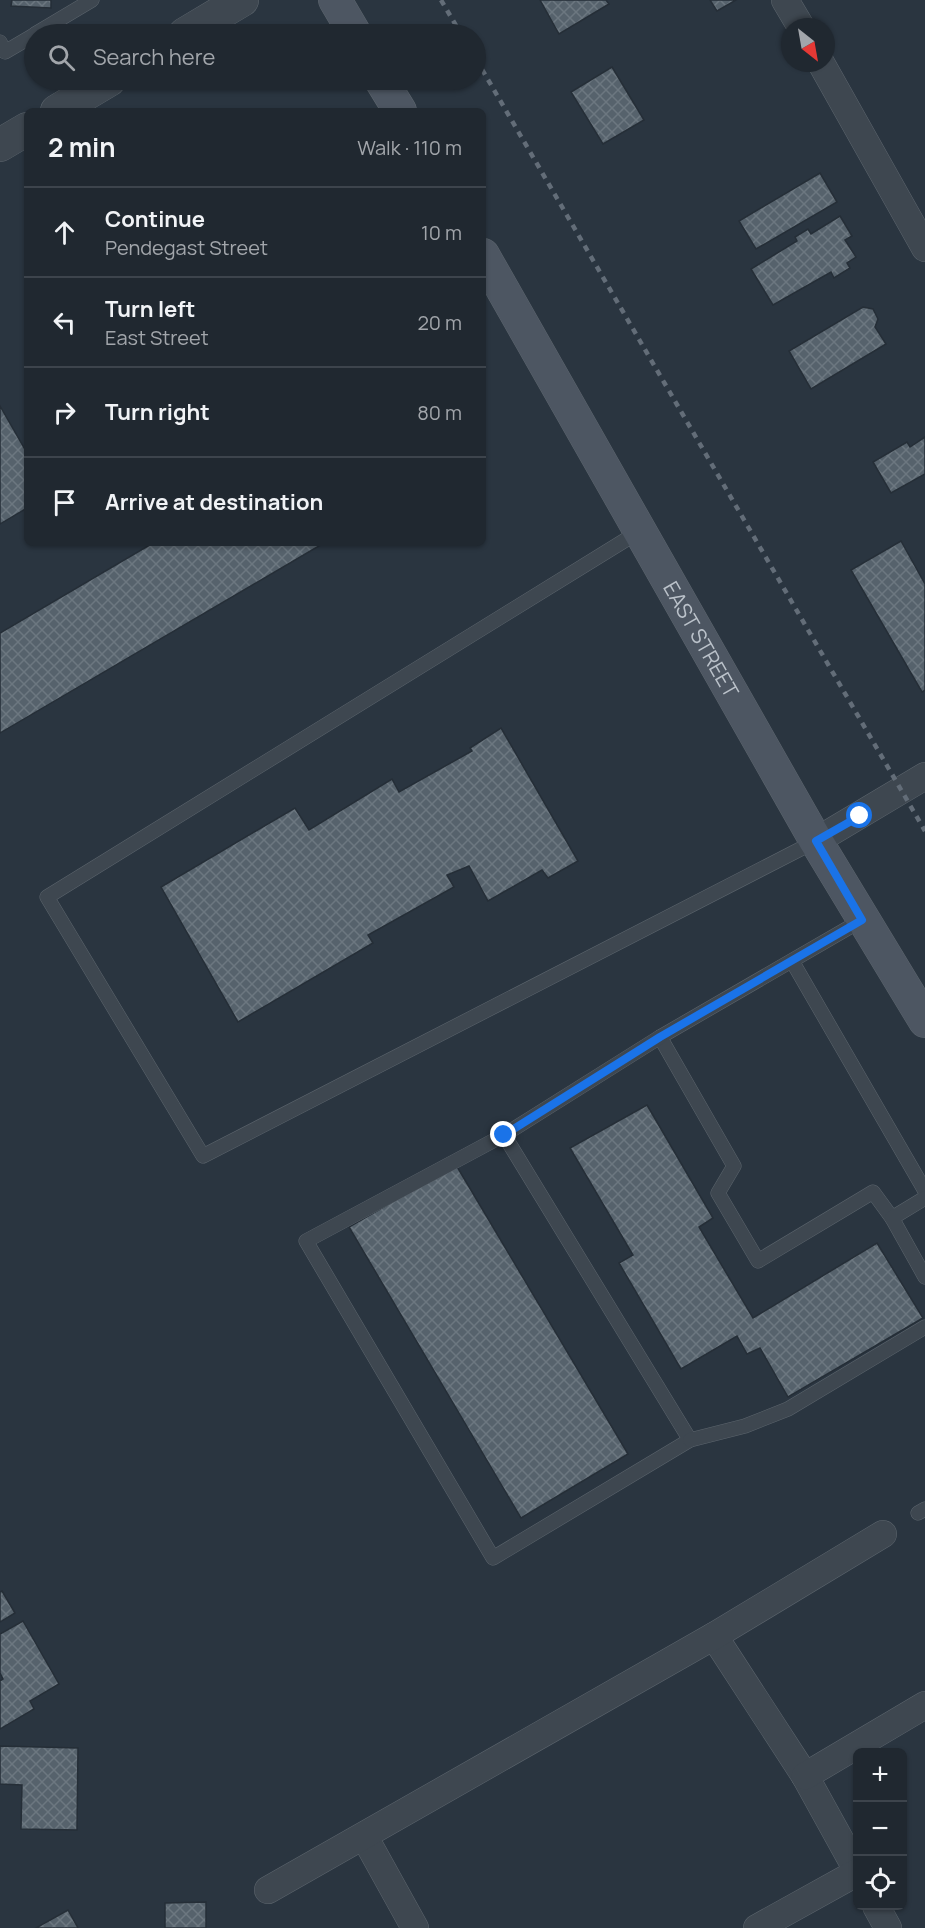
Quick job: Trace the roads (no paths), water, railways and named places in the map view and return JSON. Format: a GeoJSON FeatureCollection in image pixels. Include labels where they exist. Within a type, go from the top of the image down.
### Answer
{"type":"FeatureCollection","features":[{"type":"Feature","properties":{"kind":"main road"},"geometry":{"type":"LineString","coordinates":[[335,0],[349,24]]}},
{"type":"Feature","properties":{"kind":"main road"},"geometry":{"type":"LineString","coordinates":[[387,90],[398,108]]}},
{"type":"Feature","properties":{"kind":"main road","name":"EAST STREET"},"geometry":{"type":"LineString","coordinates":[[486,260],[816,841],[925,1021]]}},
{"type":"Feature","properties":{"kind":"street"},"geometry":{"type":"LineString","coordinates":[[201,24],[242,0]]}},
{"type":"Feature","properties":{"kind":"street"},"geometry":{"type":"LineString","coordinates":[[785,0],[796,18]]}},
{"type":"Feature","properties":{"kind":"street"},"geometry":{"type":"LineString","coordinates":[[826,72],[925,248]]}},
{"type":"Feature","properties":{"kind":"street"},"geometry":{"type":"LineString","coordinates":[[61,108],[84,90]]}},
{"type":"Feature","properties":{"kind":"street"},"geometry":{"type":"LineString","coordinates":[[0,145],[24,131]]}},
{"type":"Feature","properties":{"kind":"street"},"geometry":{"type":"LineString","coordinates":[[816,841],[925,776]]}},
{"type":"Feature","properties":{"kind":"street"},"geometry":{"type":"LineString","coordinates":[[268,1890],[714,1636],[883,1534]]}},
{"type":"Feature","properties":{"kind":"street"},"geometry":{"type":"LineString","coordinates":[[714,1636],[805,1776],[853,1863]]}},
{"type":"Feature","properties":{"kind":"street"},"geometry":{"type":"LineString","coordinates":[[805,1776],[925,1705]]}},
{"type":"Feature","properties":{"kind":"street"},"geometry":{"type":"LineString","coordinates":[[364,1836],[416,1928]]}},
{"type":"Feature","properties":{"kind":"street"},"geometry":{"type":"LineString","coordinates":[[757,1928],[853,1875]]}},
{"type":"Feature","properties":{"kind":"street"},"geometry":{"type":"LineString","coordinates":[[879,1910],[888,1928]]}},
{"type":"Feature","properties":{"kind":"lane"},"geometry":{"type":"LineString","coordinates":[[61,24],[92,0]]}},
{"type":"Feature","properties":{"kind":"lane"},"geometry":{"type":"LineString","coordinates":[[0,42],[5,52],[24,41]]}},
{"type":"Feature","properties":{"kind":"lane"},"geometry":{"type":"LineString","coordinates":[[640,531],[47,897],[203,1156],[816,841]]}},
{"type":"Feature","properties":{"kind":"lane"},"geometry":{"type":"LineString","coordinates":[[862,920],[660,1037],[504,1135],[306,1241],[493,1558],[690,1440],[745,1426],[788,1409],[925,1327]]}},
{"type":"Feature","properties":{"kind":"lane"},"geometry":{"type":"LineString","coordinates":[[792,960],[925,1191]]}},
{"type":"Feature","properties":{"kind":"lane"},"geometry":{"type":"LineString","coordinates":[[660,1037],[734,1166],[718,1193],[758,1261],[873,1192],[892,1218],[925,1277]]}},
{"type":"Feature","properties":{"kind":"lane"},"geometry":{"type":"LineString","coordinates":[[504,1135],[690,1440]]}},
{"type":"Feature","properties":{"kind":"lane"},"geometry":{"type":"LineString","coordinates":[[892,1218],[925,1198]]}},
{"type":"Feature","properties":{"kind":"railway"},"geometry":{"type":"LineString","coordinates":[[441,0],[455,24]]}},
{"type":"Feature","properties":{"kind":"railway"},"geometry":{"type":"LineString","coordinates":[[486,76],[925,831]]}}]}
